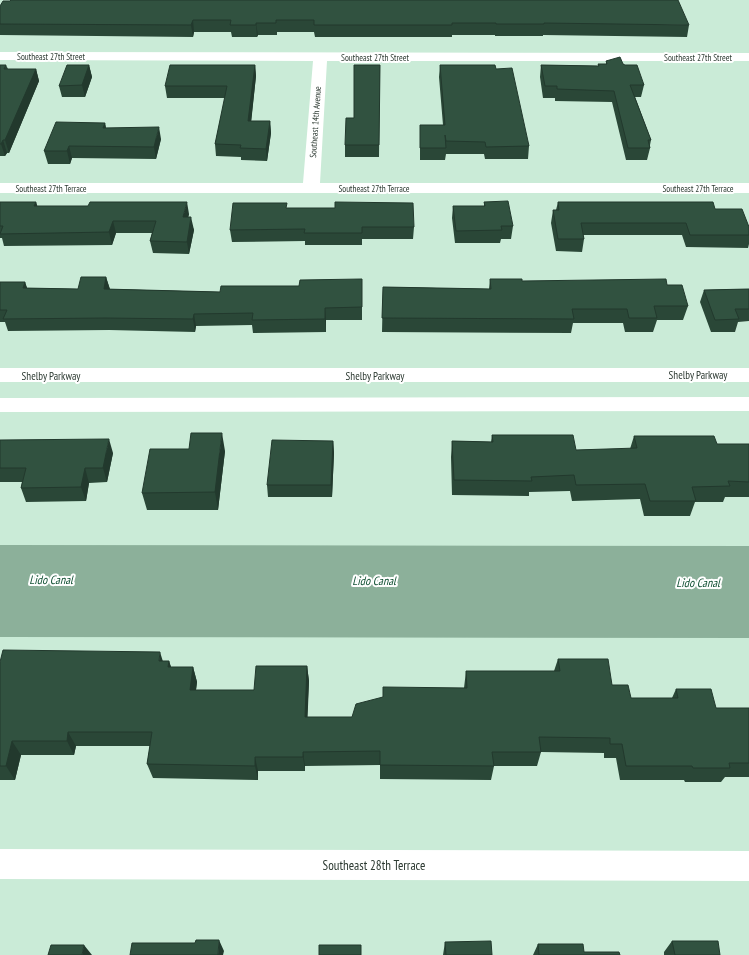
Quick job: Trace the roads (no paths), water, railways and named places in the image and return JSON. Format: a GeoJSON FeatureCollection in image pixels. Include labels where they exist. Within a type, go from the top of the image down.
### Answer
{"type":"FeatureCollection","features":[{"type":"Feature","properties":{"kind":"street","name":"Southeast 27th Street"},"geometry":{"type":"LineString","coordinates":[[0,56],[749,57]]}},
{"type":"Feature","properties":{"kind":"street","name":"Southeast 14th Avenue"},"geometry":{"type":"LineString","coordinates":[[311,188],[320,56]]}},
{"type":"Feature","properties":{"kind":"street","name":"Southeast 27th Terrace"},"geometry":{"type":"LineString","coordinates":[[0,188],[749,188]]}},
{"type":"Feature","properties":{"kind":"street","name":"Shelby Parkway"},"geometry":{"type":"LineString","coordinates":[[0,376],[749,375]]}},
{"type":"Feature","properties":{"kind":"street"},"geometry":{"type":"LineString","coordinates":[[0,405],[749,404]]}},
{"type":"Feature","properties":{"kind":"street","name":"Southeast 28th Terrace"},"geometry":{"type":"LineString","coordinates":[[0,864],[749,866]]}},
{"type":"Feature","properties":{"kind":"water","name":"Lido Canal"},"geometry":{"type":"Polygon","coordinates":[[[0,545],[749,546],[749,638],[0,637],[0,545]]]}}]}
